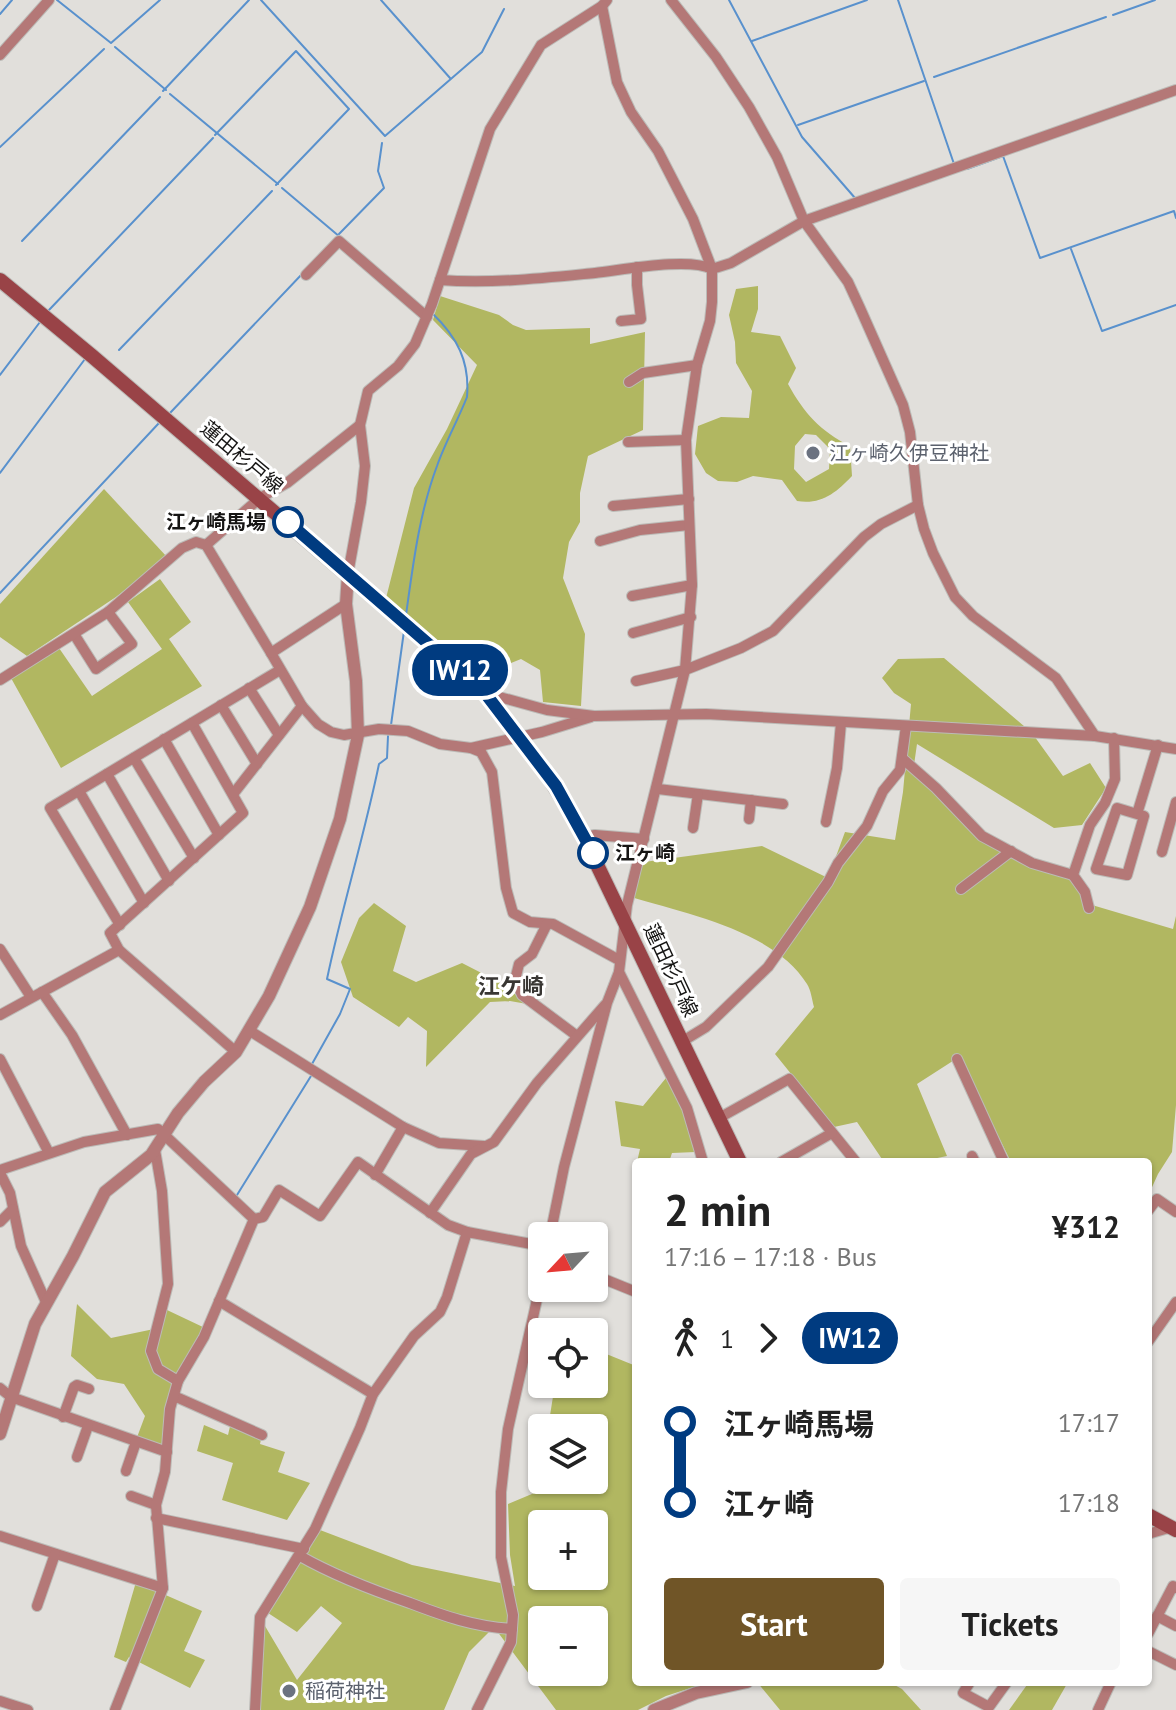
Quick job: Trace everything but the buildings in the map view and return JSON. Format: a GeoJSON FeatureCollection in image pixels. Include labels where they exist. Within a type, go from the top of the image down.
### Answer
{"type":"FeatureCollection","features":[{"type":"Feature","properties":{"kind":"main road","name":"蓮田杉戸線"},"geometry":{"type":"LineString","coordinates":[[0,280],[260,498],[485,693],[556,786],[585,837],[738,1158]]}},
{"type":"Feature","properties":{"kind":"main road"},"geometry":{"type":"LineString","coordinates":[[1152,1517],[1174,1528]]}},
{"type":"Feature","properties":{"kind":"street"},"geometry":{"type":"LineString","coordinates":[[0,55],[49,0]]}},
{"type":"Feature","properties":{"kind":"street"},"geometry":{"type":"LineString","coordinates":[[671,0],[716,57],[749,107],[777,157],[804,221],[848,282],[903,405],[910,432],[918,505],[933,553],[955,597],[973,616],[1056,678],[1095,736]]}},
{"type":"Feature","properties":{"kind":"street"},"geometry":{"type":"LineString","coordinates":[[2,1423],[35,1324],[105,1192],[138,1168],[155,1150],[204,1082],[236,1052],[250,1031],[310,907],[340,819],[358,735],[356,681],[346,604],[365,466],[360,425],[368,391],[408,355],[427,317],[490,129],[541,45],[605,3],[617,82],[631,112],[672,176],[712,269],[710,321],[697,365],[686,440],[692,585],[685,670],[625,918],[619,966],[564,1167],[553,1222]]}},
{"type":"Feature","properties":{"kind":"street"},"geometry":{"type":"LineString","coordinates":[[440,280],[485,281],[637,267],[704,265],[712,269],[731,263],[804,221],[1176,90]]}},
{"type":"Feature","properties":{"kind":"street"},"geometry":{"type":"LineString","coordinates":[[306,275],[339,241],[427,317]]}},
{"type":"Feature","properties":{"kind":"street"},"geometry":{"type":"LineString","coordinates":[[621,321],[641,319],[637,267]]}},
{"type":"Feature","properties":{"kind":"street"},"geometry":{"type":"LineString","coordinates":[[629,382],[643,373],[697,365]]}},
{"type":"Feature","properties":{"kind":"street"},"geometry":{"type":"LineString","coordinates":[[206,545],[260,498],[287,483],[360,425]]}},
{"type":"Feature","properties":{"kind":"street"},"geometry":{"type":"LineString","coordinates":[[628,442],[686,440]]}},
{"type":"Feature","properties":{"kind":"street"},"geometry":{"type":"LineString","coordinates":[[613,506],[689,499]]}},
{"type":"Feature","properties":{"kind":"street"},"geometry":{"type":"LineString","coordinates":[[636,681],[685,670],[741,648],[773,631],[864,537],[881,524],[918,505]]}},
{"type":"Feature","properties":{"kind":"street"},"geometry":{"type":"LineString","coordinates":[[600,541],[640,530],[689,525]]}},
{"type":"Feature","properties":{"kind":"street"},"geometry":{"type":"LineString","coordinates":[[0,680],[108,612],[182,548],[196,542],[206,545],[302,706],[318,724],[331,732],[358,735],[379,729],[408,731],[440,744],[481,752],[492,772],[506,888],[513,913],[520,919],[553,924],[619,966],[687,1108],[702,1158]]}},
{"type":"Feature","properties":{"kind":"street"},"geometry":{"type":"LineString","coordinates":[[632,596],[692,585]]}},
{"type":"Feature","properties":{"kind":"street"},"geometry":{"type":"LineString","coordinates":[[271,653],[346,604]]}},
{"type":"Feature","properties":{"kind":"street"},"geometry":{"type":"LineString","coordinates":[[74,634],[96,669],[132,644],[108,612]]}},
{"type":"Feature","properties":{"kind":"street"},"geometry":{"type":"LineString","coordinates":[[633,633],[691,617]]}},
{"type":"Feature","properties":{"kind":"street"},"geometry":{"type":"LineString","coordinates":[[120,925],[50,808],[280,670]]}},
{"type":"Feature","properties":{"kind":"street"},"geometry":{"type":"LineString","coordinates":[[249,688],[279,735]]}},
{"type":"Feature","properties":{"kind":"street"},"geometry":{"type":"LineString","coordinates":[[485,693],[547,710],[594,716],[676,714],[1095,736],[1176,749]]}},
{"type":"Feature","properties":{"kind":"street"},"geometry":{"type":"LineString","coordinates":[[221,705],[257,764]]}},
{"type":"Feature","properties":{"kind":"street"},"geometry":{"type":"LineString","coordinates":[[234,793],[302,706]]}},
{"type":"Feature","properties":{"kind":"street"},"geometry":{"type":"LineString","coordinates":[[471,748],[594,716]]}},
{"type":"Feature","properties":{"kind":"street"},"geometry":{"type":"LineString","coordinates":[[192,723],[243,813],[110,933],[119,950],[236,1052]]}},
{"type":"Feature","properties":{"kind":"street"},"geometry":{"type":"LineString","coordinates":[[826,822],[837,768],[841,723]]}},
{"type":"Feature","properties":{"kind":"street"},"geometry":{"type":"LineString","coordinates":[[683,1041],[706,1027],[768,967],[838,863],[867,826],[883,791],[896,775],[903,759],[906,726]]}},
{"type":"Feature","properties":{"kind":"street"},"geometry":{"type":"LineString","coordinates":[[1073,875],[1090,825],[1105,803],[1115,779],[1114,738]]}},
{"type":"Feature","properties":{"kind":"street"},"geometry":{"type":"LineString","coordinates":[[164,739],[219,835]]}},
{"type":"Feature","properties":{"kind":"street"},"geometry":{"type":"LineString","coordinates":[[1137,814],[1158,745]]}},
{"type":"Feature","properties":{"kind":"street"},"geometry":{"type":"LineString","coordinates":[[134,758],[194,858]]}},
{"type":"Feature","properties":{"kind":"street"},"geometry":{"type":"LineString","coordinates":[[903,759],[936,788],[977,832],[1032,863],[1073,875],[1085,892],[1089,908]]}},
{"type":"Feature","properties":{"kind":"street"},"geometry":{"type":"LineString","coordinates":[[107,774],[169,881]]}},
{"type":"Feature","properties":{"kind":"street"},"geometry":{"type":"LineString","coordinates":[[658,789],[783,804]]}},
{"type":"Feature","properties":{"kind":"street"},"geometry":{"type":"LineString","coordinates":[[79,791],[144,903]]}},
{"type":"Feature","properties":{"kind":"street"},"geometry":{"type":"LineString","coordinates":[[693,828],[698,794]]}},
{"type":"Feature","properties":{"kind":"street"},"geometry":{"type":"LineString","coordinates":[[749,819],[751,800]]}},
{"type":"Feature","properties":{"kind":"street"},"geometry":{"type":"LineString","coordinates":[[1162,852],[1176,802]]}},
{"type":"Feature","properties":{"kind":"street"},"geometry":{"type":"LineString","coordinates":[[1117,808],[1137,814],[1144,816],[1127,875],[1096,869],[1117,808]]}},
{"type":"Feature","properties":{"kind":"street"},"geometry":{"type":"LineString","coordinates":[[585,837],[644,839]]}},
{"type":"Feature","properties":{"kind":"street"},"geometry":{"type":"LineString","coordinates":[[961,889],[1011,851]]}},
{"type":"Feature","properties":{"kind":"street"},"geometry":{"type":"LineString","coordinates":[[547,924],[532,954],[519,964],[515,980],[522,995],[577,1036]]}},
{"type":"Feature","properties":{"kind":"street"},"geometry":{"type":"LineString","coordinates":[[0,949],[31,997]]}},
{"type":"Feature","properties":{"kind":"street"},"geometry":{"type":"LineString","coordinates":[[0,1015],[119,950]]}},
{"type":"Feature","properties":{"kind":"street"},"geometry":{"type":"LineString","coordinates":[[42,992],[72,1035],[127,1135]]}},
{"type":"Feature","properties":{"kind":"street"},"geometry":{"type":"LineString","coordinates":[[430,1213],[471,1154],[494,1142],[537,1083],[607,1003]]}},
{"type":"Feature","properties":{"kind":"street"},"geometry":{"type":"LineString","coordinates":[[250,1031],[403,1127],[439,1143],[484,1146]]}},
{"type":"Feature","properties":{"kind":"street"},"geometry":{"type":"LineString","coordinates":[[0,1059],[49,1153]]}},
{"type":"Feature","properties":{"kind":"street"},"geometry":{"type":"LineString","coordinates":[[957,1059],[1002,1158]]}},
{"type":"Feature","properties":{"kind":"street"},"geometry":{"type":"LineString","coordinates":[[719,1118],[789,1079],[853,1158]]}},
{"type":"Feature","properties":{"kind":"street"},"geometry":{"type":"LineString","coordinates":[[375,1175],[403,1127]]}},
{"type":"Feature","properties":{"kind":"street"},"geometry":{"type":"LineString","coordinates":[[46,1302],[21,1246],[10,1193],[0,1171],[84,1142],[158,1129],[254,1219]]}},
{"type":"Feature","properties":{"kind":"street"},"geometry":{"type":"LineString","coordinates":[[788,1158],[832,1133]]}},
{"type":"Feature","properties":{"kind":"street"},"geometry":{"type":"LineString","coordinates":[[155,1150],[162,1191],[168,1284],[151,1351],[158,1369],[178,1381]]}},
{"type":"Feature","properties":{"kind":"street"},"geometry":{"type":"LineString","coordinates":[[254,1219],[263,1217],[279,1190],[320,1216],[358,1162],[448,1225],[467,1232],[528,1243]]}},
{"type":"Feature","properties":{"kind":"street"},"geometry":{"type":"LineString","coordinates":[[1152,1206],[1157,1199],[1176,1212]]}},
{"type":"Feature","properties":{"kind":"street"},"geometry":{"type":"LineString","coordinates":[[0,1222],[13,1209]]}},
{"type":"Feature","properties":{"kind":"street"},"geometry":{"type":"LineString","coordinates":[[115,1710],[163,1588],[156,1505],[165,1472],[178,1381],[204,1337],[254,1219]]}},
{"type":"Feature","properties":{"kind":"street"},"geometry":{"type":"LineString","coordinates":[[255,1710],[260,1617],[302,1553],[373,1394],[414,1336],[440,1312],[467,1232]]}},
{"type":"Feature","properties":{"kind":"street"},"geometry":{"type":"LineString","coordinates":[[608,1281],[632,1290]]}},
{"type":"Feature","properties":{"kind":"street"},"geometry":{"type":"LineString","coordinates":[[219,1301],[373,1394]]}},
{"type":"Feature","properties":{"kind":"street"},"geometry":{"type":"LineString","coordinates":[[477,1710],[511,1642],[513,1615],[501,1557],[501,1492],[508,1429],[536,1302]]}},
{"type":"Feature","properties":{"kind":"street"},"geometry":{"type":"LineString","coordinates":[[1152,1336],[1176,1302]]}},
{"type":"Feature","properties":{"kind":"street"},"geometry":{"type":"LineString","coordinates":[[63,1417],[74,1387],[89,1389]]}},
{"type":"Feature","properties":{"kind":"street"},"geometry":{"type":"LineString","coordinates":[[0,1388],[11,1397],[63,1417],[167,1452]]}},
{"type":"Feature","properties":{"kind":"street"},"geometry":{"type":"LineString","coordinates":[[174,1396],[262,1435]]}},
{"type":"Feature","properties":{"kind":"street"},"geometry":{"type":"LineString","coordinates":[[77,1457],[88,1426]]}},
{"type":"Feature","properties":{"kind":"street"},"geometry":{"type":"LineString","coordinates":[[126,1471],[136,1442]]}},
{"type":"Feature","properties":{"kind":"street"},"geometry":{"type":"LineString","coordinates":[[131,1496],[156,1505]]}},
{"type":"Feature","properties":{"kind":"street"},"geometry":{"type":"LineString","coordinates":[[156,1518],[302,1553],[361,1586],[459,1622],[512,1629]]}},
{"type":"Feature","properties":{"kind":"street"},"geometry":{"type":"LineString","coordinates":[[1152,1533],[1174,1528]]}},
{"type":"Feature","properties":{"kind":"street"},"geometry":{"type":"LineString","coordinates":[[0,1536],[163,1588]]}},
{"type":"Feature","properties":{"kind":"street"},"geometry":{"type":"LineString","coordinates":[[37,1606],[55,1554]]}},
{"type":"Feature","properties":{"kind":"street"},"geometry":{"type":"LineString","coordinates":[[1152,1626],[1173,1586],[1176,1588]]}},
{"type":"Feature","properties":{"kind":"street"},"geometry":{"type":"LineString","coordinates":[[1157,1616],[1176,1626]]}},
{"type":"Feature","properties":{"kind":"street"},"geometry":{"type":"LineString","coordinates":[[1152,1653],[1176,1665]]}},
{"type":"Feature","properties":{"kind":"street"},"geometry":{"type":"LineString","coordinates":[[654,1710],[696,1693],[728,1686]]}},
{"type":"Feature","properties":{"kind":"street"},"geometry":{"type":"LineString","coordinates":[[967,1686],[963,1693],[989,1707],[1004,1686]]}},
{"type":"Feature","properties":{"kind":"street"},"geometry":{"type":"LineString","coordinates":[[1098,1710],[1109,1686]]}},
{"type":"Feature","properties":{"kind":"street"},"geometry":{"type":"LineString","coordinates":[[0,1701],[28,1710]]}},
{"type":"Feature","properties":{"kind":"green space"},"geometry":{"type":"Polygon","coordinates":[[[758,286],[758,309],[751,332],[780,336],[796,368],[788,384],[794,394],[821,427],[850,446],[852,476],[821,499],[797,501],[782,480],[753,476],[737,482],[718,481],[706,473],[695,454],[698,426],[721,417],[749,418],[752,391],[736,363],[729,315],[736,289],[758,286]],[[805,434],[795,446],[794,469],[806,482],[829,469],[830,449],[816,435],[805,434]]]}},
{"type":"Feature","properties":{"kind":"green space"},"geometry":{"type":"Polygon","coordinates":[[[440,296],[499,315],[526,330],[590,328],[590,344],[645,332],[643,430],[588,456],[580,493],[580,522],[569,542],[563,578],[585,634],[581,706],[543,702],[540,670],[521,659],[477,677],[386,598],[414,488],[447,429],[477,365],[433,320],[440,296]]]}},
{"type":"Feature","properties":{"kind":"green space"},"geometry":{"type":"Polygon","coordinates":[[[104,489],[167,557],[116,597],[27,656],[0,637],[0,604],[104,489]]]}},
{"type":"Feature","properties":{"kind":"green space"},"geometry":{"type":"Polygon","coordinates":[[[160,579],[191,622],[169,639],[202,686],[61,768],[11,678],[59,648],[92,696],[162,649],[128,602],[160,579]]]}},
{"type":"Feature","properties":{"kind":"green space"},"geometry":{"type":"Polygon","coordinates":[[[944,658],[1032,733],[1063,776],[1090,763],[1106,788],[1082,825],[1054,828],[917,744],[913,772],[1013,856],[1074,876],[1092,905],[1173,929],[1176,916],[1176,1105],[1172,1152],[1152,1187],[1152,1158],[1009,1158],[959,1057],[917,1084],[947,1156],[881,1158],[857,1122],[834,1127],[775,1054],[814,1007],[808,986],[792,966],[774,950],[728,927],[631,897],[644,862],[762,846],[828,878],[845,832],[895,840],[911,704],[894,693],[882,678],[898,659],[944,658]]]}},
{"type":"Feature","properties":{"kind":"green space"},"geometry":{"type":"Polygon","coordinates":[[[374,903],[406,926],[393,971],[416,982],[462,963],[501,983],[527,1004],[490,1002],[426,1067],[427,1031],[408,1017],[399,1027],[353,997],[341,962],[359,918],[374,903]]]}},
{"type":"Feature","properties":{"kind":"green space"},"geometry":{"type":"Polygon","coordinates":[[[666,1078],[684,1110],[696,1152],[672,1153],[670,1158],[638,1158],[640,1149],[621,1146],[615,1101],[643,1106],[666,1078]]]}},
{"type":"Feature","properties":{"kind":"green space"},"geometry":{"type":"Polygon","coordinates":[[[77,1304],[111,1338],[154,1329],[167,1310],[205,1328],[178,1376],[163,1448],[136,1440],[145,1416],[124,1384],[97,1379],[71,1356],[77,1304]]]}},
{"type":"Feature","properties":{"kind":"green space"},"geometry":{"type":"Polygon","coordinates":[[[608,1355],[632,1364],[632,1686],[697,1686],[638,1710],[556,1710],[538,1686],[608,1686],[608,1606],[528,1606],[528,1673],[494,1627],[469,1652],[444,1710],[259,1710],[265,1626],[297,1680],[342,1623],[321,1606],[297,1632],[265,1611],[320,1530],[412,1565],[515,1586],[508,1504],[532,1494],[608,1494],[608,1414],[550,1414],[553,1398],[608,1398],[608,1355]]]}},
{"type":"Feature","properties":{"kind":"green space"},"geometry":{"type":"Polygon","coordinates":[[[231,1422],[262,1435],[260,1444],[285,1452],[278,1472],[310,1483],[287,1520],[222,1500],[233,1463],[197,1451],[204,1425],[228,1435],[231,1422]]]}},
{"type":"Feature","properties":{"kind":"green space"},"geometry":{"type":"Polygon","coordinates":[[[136,1582],[202,1611],[184,1651],[205,1660],[190,1688],[129,1657],[126,1662],[114,1657],[136,1582]]]}},
{"type":"Feature","properties":{"kind":"green space"},"geometry":{"type":"Polygon","coordinates":[[[760,1686],[896,1686],[921,1710],[780,1710],[760,1686]]]}},
{"type":"Feature","properties":{"kind":"green space"},"geometry":{"type":"Polygon","coordinates":[[[1026,1686],[1066,1686],[1052,1710],[1009,1710],[1026,1686]]]}},
{"type":"Feature","properties":{"kind":"waterway"},"geometry":{"type":"LineString","coordinates":[[0,14],[12,0]]}},
{"type":"Feature","properties":{"kind":"waterway"},"geometry":{"type":"LineString","coordinates":[[57,0],[111,43],[160,0]]}},
{"type":"Feature","properties":{"kind":"waterway"},"geometry":{"type":"LineString","coordinates":[[163,91],[249,0]]}},
{"type":"Feature","properties":{"kind":"waterway"},"geometry":{"type":"LineString","coordinates":[[261,0],[385,136],[482,52],[504,9]]}},
{"type":"Feature","properties":{"kind":"waterway"},"geometry":{"type":"LineString","coordinates":[[381,0],[450,78]]}},
{"type":"Feature","properties":{"kind":"waterway"},"geometry":{"type":"LineString","coordinates":[[729,0],[802,137],[855,198]]}},
{"type":"Feature","properties":{"kind":"waterway"},"geometry":{"type":"LineString","coordinates":[[752,41],[867,0]]}},
{"type":"Feature","properties":{"kind":"waterway"},"geometry":{"type":"LineString","coordinates":[[898,0],[954,164]]}},
{"type":"Feature","properties":{"kind":"waterway"},"geometry":{"type":"LineString","coordinates":[[1113,15],[1155,0]]}},
{"type":"Feature","properties":{"kind":"waterway"},"geometry":{"type":"LineString","coordinates":[[934,77],[1106,17]]}},
{"type":"Feature","properties":{"kind":"waterway"},"geometry":{"type":"LineString","coordinates":[[115,47],[166,90]]}},
{"type":"Feature","properties":{"kind":"waterway"},"geometry":{"type":"LineString","coordinates":[[0,147],[104,49]]}},
{"type":"Feature","properties":{"kind":"waterway"},"geometry":{"type":"LineString","coordinates":[[215,135],[296,51],[349,109],[276,185]]}},
{"type":"Feature","properties":{"kind":"waterway"},"geometry":{"type":"LineString","coordinates":[[798,125],[924,81]]}},
{"type":"Feature","properties":{"kind":"waterway"},"geometry":{"type":"LineString","coordinates":[[170,94],[278,184]]}},
{"type":"Feature","properties":{"kind":"waterway"},"geometry":{"type":"LineString","coordinates":[[22,241],[160,97]]}},
{"type":"Feature","properties":{"kind":"waterway"},"geometry":{"type":"LineString","coordinates":[[49,310],[213,138]]}},
{"type":"Feature","properties":{"kind":"waterway"},"geometry":{"type":"LineString","coordinates":[[339,234],[384,188],[378,171],[382,143]]}},
{"type":"Feature","properties":{"kind":"waterway"},"geometry":{"type":"LineString","coordinates":[[967,169],[1003,156],[1040,258],[1174,211],[1176,218]]}},
{"type":"Feature","properties":{"kind":"waterway"},"geometry":{"type":"LineString","coordinates":[[282,188],[340,237]]}},
{"type":"Feature","properties":{"kind":"waterway"},"geometry":{"type":"LineString","coordinates":[[119,350],[272,191]]}},
{"type":"Feature","properties":{"kind":"waterway"},"geometry":{"type":"LineString","coordinates":[[1071,249],[1102,331],[1176,305]]}},
{"type":"Feature","properties":{"kind":"waterway"},"geometry":{"type":"LineString","coordinates":[[170,413],[303,273]]}},
{"type":"Feature","properties":{"kind":"waterway"},"geometry":{"type":"LineString","coordinates":[[406,615],[417,540],[431,484],[467,397],[466,372],[460,350],[432,313]]}},
{"type":"Feature","properties":{"kind":"waterway"},"geometry":{"type":"LineString","coordinates":[[0,375],[40,322]]}},
{"type":"Feature","properties":{"kind":"waterway"},"geometry":{"type":"LineString","coordinates":[[0,473],[85,359]]}},
{"type":"Feature","properties":{"kind":"waterway"},"geometry":{"type":"LineString","coordinates":[[0,593],[159,423]]}},
{"type":"Feature","properties":{"kind":"waterway"},"geometry":{"type":"LineString","coordinates":[[391,725],[404,631]]}},
{"type":"Feature","properties":{"kind":"waterway"},"geometry":{"type":"LineString","coordinates":[[312,1064],[350,989],[327,979],[379,764],[387,758],[388,736]]}},
{"type":"Feature","properties":{"kind":"waterway"},"geometry":{"type":"LineString","coordinates":[[237,1195],[311,1076]]}},
{"type":"Feature","properties":{"kind":"bus line","name":"IW12"},"geometry":{"type":"LineString","coordinates":[[288,522],[485,693],[556,786],[593,853]]}},
{"type":"Feature","properties":{"kind":"place","name":"江ヶ崎久伊豆神社"},"geometry":{"type":"Point","coordinates":[813,453]}},
{"type":"Feature","properties":{"kind":"place","name":"江ヶ崎馬場"},"geometry":{"type":"Point","coordinates":[288,522]}},
{"type":"Feature","properties":{"kind":"place","name":"江ヶ崎"},"geometry":{"type":"Point","coordinates":[593,853]}},
{"type":"Feature","properties":{"kind":"place","name":"稲荷神社"},"geometry":{"type":"Point","coordinates":[289,1691]}},
{"type":"Feature","properties":{"kind":"district","name":"江ケ崎"},"geometry":{"type":"Point","coordinates":[511,986]}}]}
